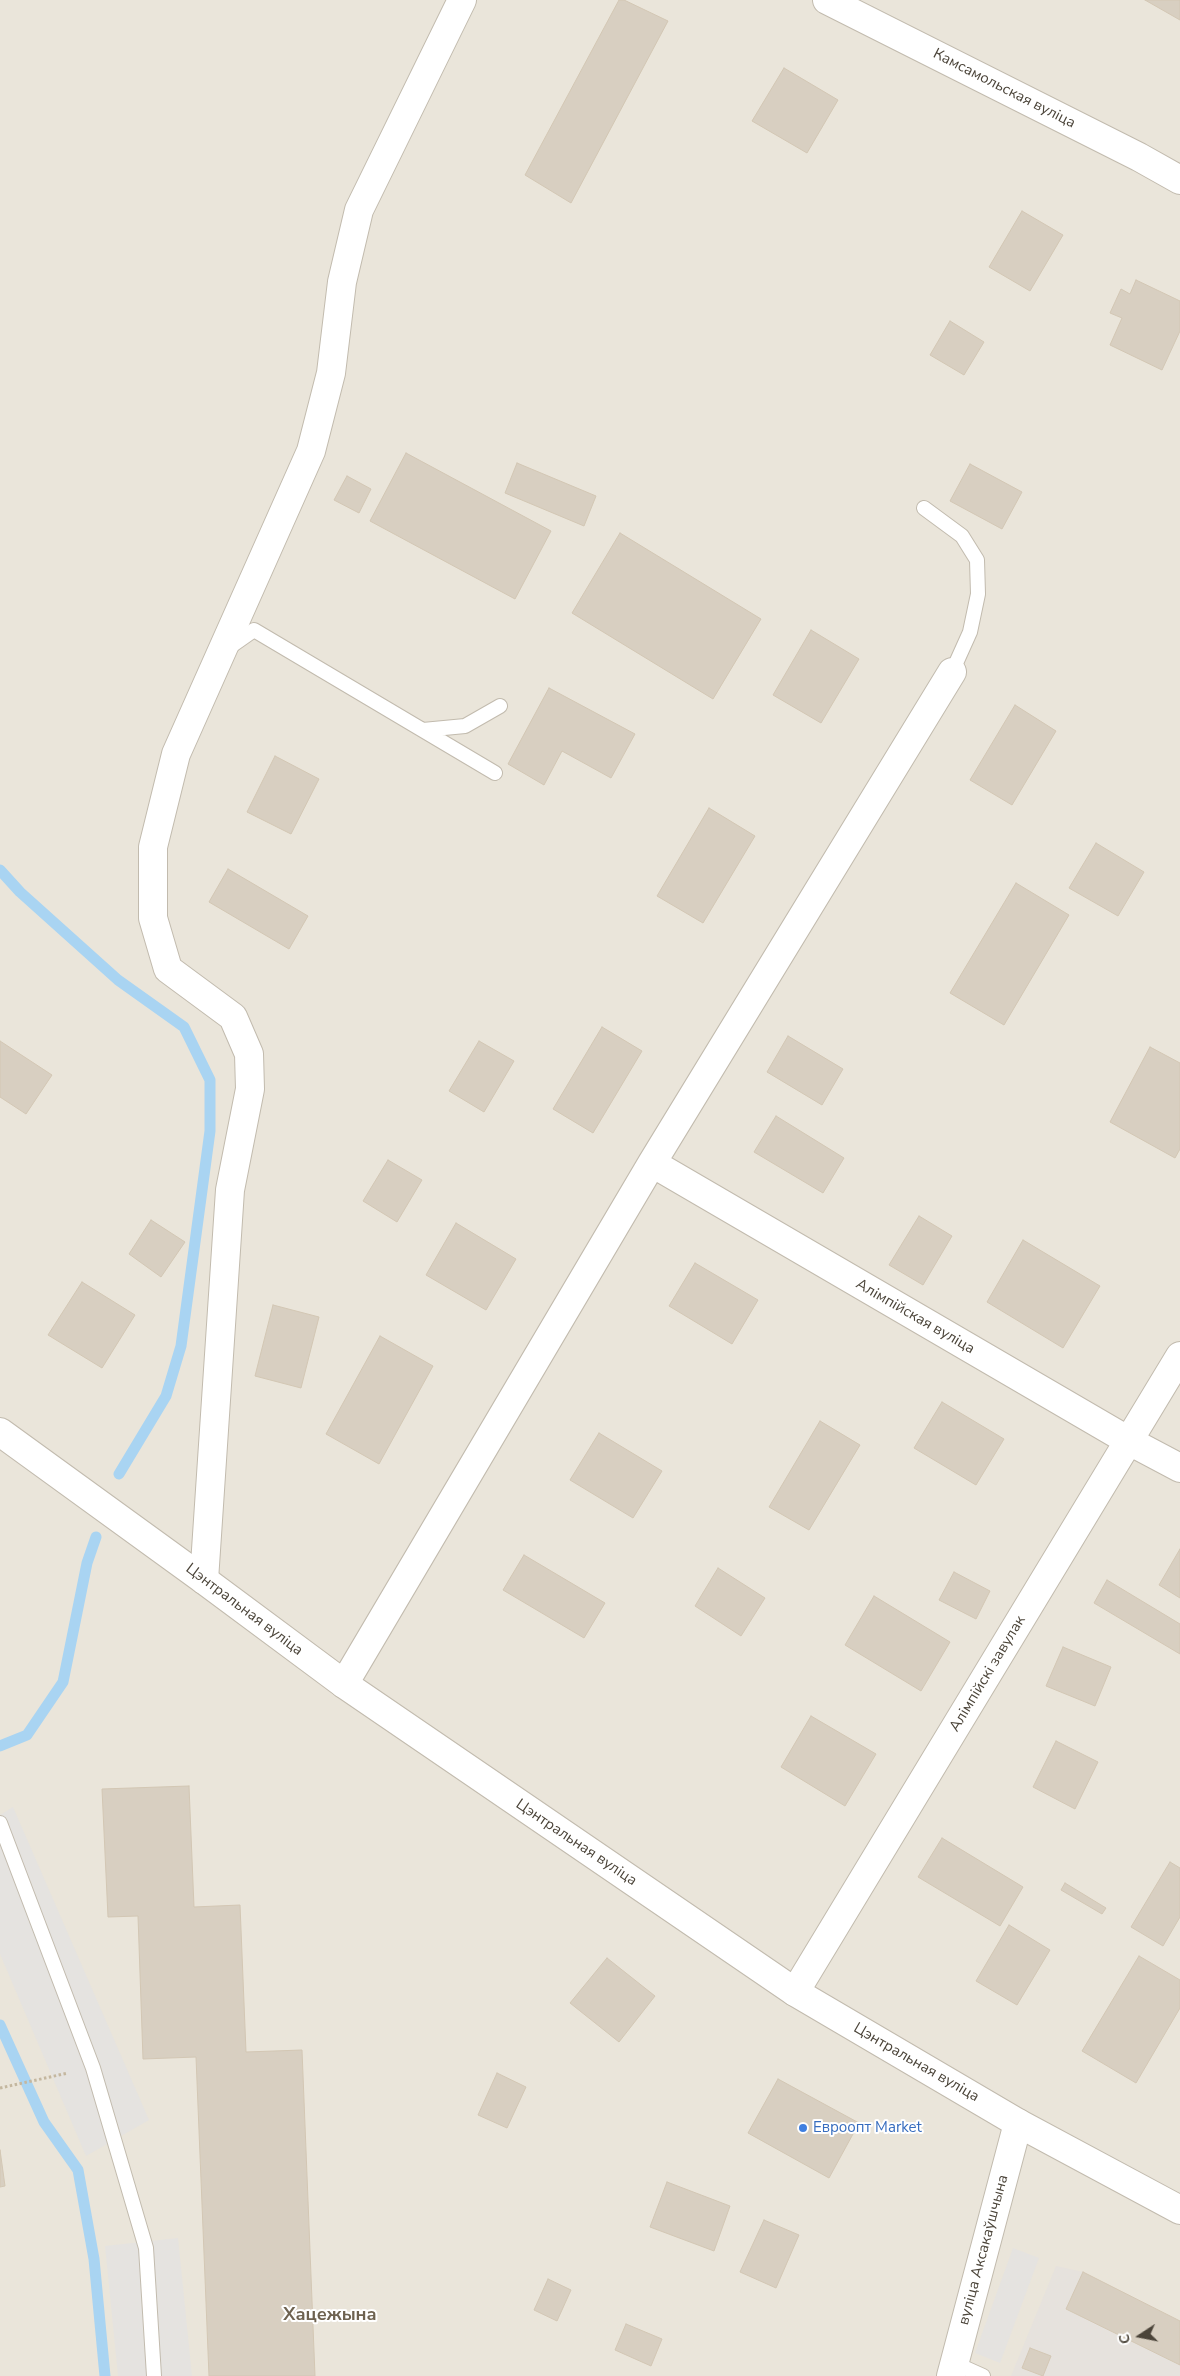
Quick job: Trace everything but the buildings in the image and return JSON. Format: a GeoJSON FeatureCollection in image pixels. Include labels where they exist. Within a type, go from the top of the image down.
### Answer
{"type":"FeatureCollection","features":[{"type":"Feature","properties":{"kind":"street"},"geometry":{"type":"LineString","coordinates":[[204,1580],[230,1190],[250,1089],[249,1054],[234,1017],[168,969],[153,918],[153,847],[176,754],[218,655],[311,451],[331,373],[342,282],[359,210],[462,0]]}},
{"type":"Feature","properties":{"kind":"street","name":"Камсамольская вуліца"},"geometry":{"type":"LineString","coordinates":[[827,0],[1139,157],[1180,180]]}},
{"type":"Feature","properties":{"kind":"street"},"geometry":{"type":"LineString","coordinates":[[344,1684],[652,1163],[952,672]]}},
{"type":"Feature","properties":{"kind":"street","name":"Алімпійская вуліца"},"geometry":{"type":"LineString","coordinates":[[652,1163],[1129,1441],[1180,1468]]}},
{"type":"Feature","properties":{"kind":"street","name":"Алімпійскі завулак"},"geometry":{"type":"LineString","coordinates":[[795,1992],[1180,1356]]}},
{"type":"Feature","properties":{"kind":"street","name":"Цэнтральная вуліца"},"geometry":{"type":"LineString","coordinates":[[0,1432],[344,1684],[795,1992],[1018,2123],[1180,2210]]}},
{"type":"Feature","properties":{"kind":"street","name":"вуліца Аксакаўшчына"},"geometry":{"type":"LineString","coordinates":[[952,2369],[1018,2123]]}},
{"type":"Feature","properties":{"kind":"lane"},"geometry":{"type":"LineString","coordinates":[[924,508],[962,536],[977,560],[978,594],[972,622],[952,672]]}},
{"type":"Feature","properties":{"kind":"lane"},"geometry":{"type":"LineString","coordinates":[[218,655],[254,630],[496,773]]}},
{"type":"Feature","properties":{"kind":"lane"},"geometry":{"type":"LineString","coordinates":[[423,730],[466,726],[500,706]]}},
{"type":"Feature","properties":{"kind":"lane"},"geometry":{"type":"LineString","coordinates":[[0,1823],[93,2068],[146,2248],[154,2376]]}},
{"type":"Feature","properties":{"kind":"lane"},"geometry":{"type":"LineString","coordinates":[[952,2369],[983,2376]]}},
{"type":"Feature","properties":{"kind":"path"},"geometry":{"type":"LineString","coordinates":[[0,2088],[93,2068]]}},
{"type":"Feature","properties":{"kind":"shaded area"},"geometry":{"type":"Polygon","coordinates":[[[0,0],[1180,0],[1180,2376],[0,2376],[0,0]]]}},
{"type":"Feature","properties":{"kind":"shaded area"},"geometry":{"type":"Polygon","coordinates":[[[13,1807],[149,2120],[86,2156],[0,1954],[0,1815],[13,1807]]]}},
{"type":"Feature","properties":{"kind":"shaded area"},"geometry":{"type":"Polygon","coordinates":[[[178,2238],[192,2376],[118,2376],[105,2246],[178,2238]]]}},
{"type":"Feature","properties":{"kind":"shaded area"},"geometry":{"type":"Polygon","coordinates":[[[1013,2248],[1039,2258],[1000,2363],[975,2353],[1013,2248]]]}},
{"type":"Feature","properties":{"kind":"shaded area"},"geometry":{"type":"Polygon","coordinates":[[[1056,2266],[1083,2272],[1066,2309],[1180,2365],[1180,2376],[1011,2376],[1056,2266]]]}},
{"type":"Feature","properties":{"kind":"waterway"},"geometry":{"type":"LineString","coordinates":[[0,870],[20,892],[118,980],[184,1027],[210,1080],[210,1131],[181,1346],[166,1396],[119,1474]]}},
{"type":"Feature","properties":{"kind":"waterway"},"geometry":{"type":"LineString","coordinates":[[0,1746],[27,1735],[63,1682],[87,1563],[96,1537]]}},
{"type":"Feature","properties":{"kind":"waterway"},"geometry":{"type":"LineString","coordinates":[[0,2025],[44,2122],[78,2170],[94,2259],[105,2376]]}},
{"type":"Feature","properties":{"kind":"place","name":"Евроопт Market"},"geometry":{"type":"Point","coordinates":[803,2128]}},
{"type":"Feature","properties":{"kind":"district","name":"Хацежына"},"geometry":{"type":"Point","coordinates":[330,2316]}}]}
